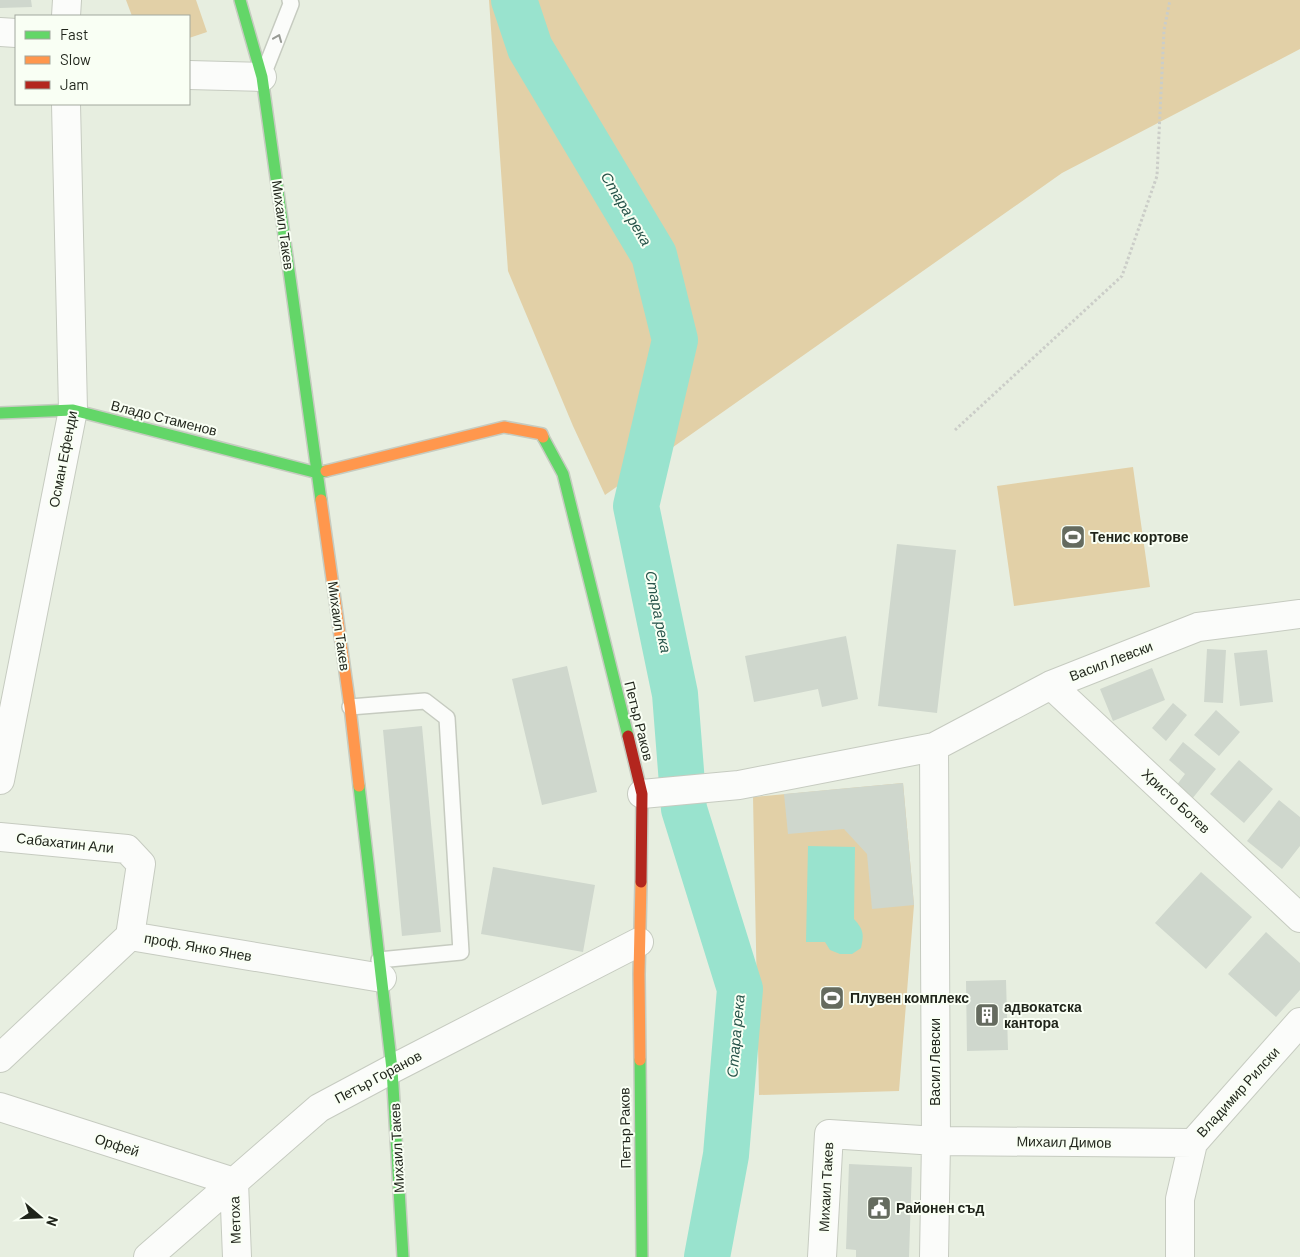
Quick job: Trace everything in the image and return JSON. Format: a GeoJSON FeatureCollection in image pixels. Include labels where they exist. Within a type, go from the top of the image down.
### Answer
{"type":"FeatureCollection","features":[{"type":"Feature","properties":{"kind":"street"},"geometry":{"type":"LineString","coordinates":[[66,15],[67,0]]}},
{"type":"Feature","properties":{"kind":"street","name":"Михаил Такев"},"geometry":{"type":"LineString","coordinates":[[240,0],[262,77],[350,707],[392,1069],[403,1257]]}},
{"type":"Feature","properties":{"kind":"street"},"geometry":{"type":"LineString","coordinates":[[0,32],[15,33]]}},
{"type":"Feature","properties":{"kind":"street"},"geometry":{"type":"LineString","coordinates":[[190,75],[262,77]]}},
{"type":"Feature","properties":{"kind":"street","name":"Осман Ефенди"},"geometry":{"type":"LineString","coordinates":[[0,780],[73,410],[66,105]]}},
{"type":"Feature","properties":{"kind":"street","name":"Владо Стаменов"},"geometry":{"type":"LineString","coordinates":[[0,413],[73,410],[318,473]]}},
{"type":"Feature","properties":{"kind":"street","name":"Петър Раков"},"geometry":{"type":"LineString","coordinates":[[318,473],[504,427],[542,434],[563,474],[642,794],[640,942],[642,1257]]}},
{"type":"Feature","properties":{"kind":"street","name":"Васил Левски"},"geometry":{"type":"LineString","coordinates":[[642,794],[739,785],[934,747],[1051,684],[1198,627],[1300,614]]}},
{"type":"Feature","properties":{"kind":"street","name":"Христо Ботев"},"geometry":{"type":"LineString","coordinates":[[1051,684],[1300,918]]}},
{"type":"Feature","properties":{"kind":"street","name":"Васил Левски"},"geometry":{"type":"LineString","coordinates":[[934,747],[936,1141],[934,1257]]}},
{"type":"Feature","properties":{"kind":"street","name":"Сабахатин Али"},"geometry":{"type":"LineString","coordinates":[[0,836],[127,850],[141,864],[130,936]]}},
{"type":"Feature","properties":{"kind":"street","name":"проф. Янко Янев"},"geometry":{"type":"LineString","coordinates":[[0,1058],[130,936],[381,969]]}},
{"type":"Feature","properties":{"kind":"street","name":"Петър Горанов"},"geometry":{"type":"LineString","coordinates":[[148,1257],[319,1108],[640,942]]}},
{"type":"Feature","properties":{"kind":"street","name":"Владимир Рилски"},"geometry":{"type":"LineString","coordinates":[[1180,1257],[1180,1199],[1193,1143],[1300,1022]]}},
{"type":"Feature","properties":{"kind":"street","name":"Орфей"},"geometry":{"type":"LineString","coordinates":[[0,1107],[234,1182]]}},
{"type":"Feature","properties":{"kind":"street","name":"Михаил Такев"},"geometry":{"type":"LineString","coordinates":[[822,1257],[829,1134],[936,1141]]}},
{"type":"Feature","properties":{"kind":"street","name":"Михаил Димов"},"geometry":{"type":"LineString","coordinates":[[936,1141],[1193,1143]]}},
{"type":"Feature","properties":{"kind":"street","name":"Метоха"},"geometry":{"type":"LineString","coordinates":[[234,1182],[237,1257]]}},
{"type":"Feature","properties":{"kind":"lane"},"geometry":{"type":"LineString","coordinates":[[262,77],[291,4],[290,0]]}},
{"type":"Feature","properties":{"kind":"lane"},"geometry":{"type":"LineString","coordinates":[[350,707],[426,701],[447,718],[461,952],[381,969]]}},
{"type":"Feature","properties":{"kind":"path"},"geometry":{"type":"LineString","coordinates":[[955,430],[1122,276],[1157,176],[1164,30],[1170,0]]}},
{"type":"Feature","properties":{"kind":"shaded area"},"geometry":{"type":"Polygon","coordinates":[[[126,0],[196,0],[207,32],[190,38],[190,15],[132,15],[126,0]]]}},
{"type":"Feature","properties":{"kind":"shaded area"},"geometry":{"type":"Polygon","coordinates":[[[489,0],[1300,0],[1300,49],[1062,173],[605,495],[573,426],[508,271],[489,0]]]}},
{"type":"Feature","properties":{"kind":"shaded area","name":"Тенис кортове"},"geometry":{"type":"Polygon","coordinates":[[[1133,467],[1150,587],[1014,606],[997,486],[1133,467]]]}},
{"type":"Feature","properties":{"kind":"shaded area","name":"Плувен комплекс"},"geometry":{"type":"Polygon","coordinates":[[[903,783],[914,905],[899,1091],[759,1095],[753,797],[903,783]]]}},
{"type":"Feature","properties":{"kind":"water"},"geometry":{"type":"Polygon","coordinates":[[[808,846],[855,847],[854,919],[860,926],[863,936],[861,948],[852,954],[840,954],[830,950],[825,942],[806,942],[808,846]]]}},
{"type":"Feature","properties":{"kind":"building"},"geometry":{"type":"Polygon","coordinates":[[[0,0],[31,0],[32,7],[0,8],[0,0]]]}},
{"type":"Feature","properties":{"kind":"building"},"geometry":{"type":"Polygon","coordinates":[[[897,544],[956,550],[937,713],[878,706],[897,544]]]}},
{"type":"Feature","properties":{"kind":"building"},"geometry":{"type":"Polygon","coordinates":[[[846,636],[858,699],[822,707],[818,689],[754,702],[745,656],[846,636]]]}},
{"type":"Feature","properties":{"kind":"building"},"geometry":{"type":"Polygon","coordinates":[[[1207,649],[1226,650],[1223,703],[1204,702],[1207,649]]]}},
{"type":"Feature","properties":{"kind":"building"},"geometry":{"type":"Polygon","coordinates":[[[1267,650],[1273,702],[1240,706],[1234,653],[1267,650]]]}},
{"type":"Feature","properties":{"kind":"building"},"geometry":{"type":"Polygon","coordinates":[[[567,666],[597,792],[542,805],[512,679],[567,666]]]}},
{"type":"Feature","properties":{"kind":"building"},"geometry":{"type":"Polygon","coordinates":[[[1152,668],[1165,700],[1113,721],[1100,689],[1152,668]]]}},
{"type":"Feature","properties":{"kind":"building"},"geometry":{"type":"Polygon","coordinates":[[[1173,703],[1187,715],[1166,741],[1152,728],[1173,703]]]}},
{"type":"Feature","properties":{"kind":"building"},"geometry":{"type":"Polygon","coordinates":[[[1216,710],[1240,732],[1219,756],[1194,735],[1216,710]]]}},
{"type":"Feature","properties":{"kind":"building"},"geometry":{"type":"Polygon","coordinates":[[[422,726],[441,932],[402,936],[383,730],[422,726]]]}},
{"type":"Feature","properties":{"kind":"building"},"geometry":{"type":"Polygon","coordinates":[[[1183,742],[1216,769],[1192,799],[1176,786],[1185,774],[1169,760],[1183,742]]]}},
{"type":"Feature","properties":{"kind":"building"},"geometry":{"type":"Polygon","coordinates":[[[1239,760],[1273,789],[1244,823],[1210,794],[1239,760]]]}},
{"type":"Feature","properties":{"kind":"building"},"geometry":{"type":"Polygon","coordinates":[[[903,783],[914,905],[872,909],[867,854],[844,829],[788,834],[784,794],[903,783]]]}},
{"type":"Feature","properties":{"kind":"building"},"geometry":{"type":"Polygon","coordinates":[[[1279,800],[1300,817],[1300,846],[1282,869],[1247,841],[1279,800]]]}},
{"type":"Feature","properties":{"kind":"building"},"geometry":{"type":"Polygon","coordinates":[[[493,867],[595,885],[583,952],[481,934],[493,867]]]}},
{"type":"Feature","properties":{"kind":"building"},"geometry":{"type":"Polygon","coordinates":[[[1201,872],[1252,917],[1206,969],[1155,923],[1201,872]]]}},
{"type":"Feature","properties":{"kind":"building"},"geometry":{"type":"Polygon","coordinates":[[[1266,932],[1300,963],[1300,990],[1276,1017],[1228,974],[1266,932]]]}},
{"type":"Feature","properties":{"kind":"building","name":"адвокатска кантора"},"geometry":{"type":"Polygon","coordinates":[[[1006,980],[1008,1050],[967,1051],[966,981],[1006,980]]]}},
{"type":"Feature","properties":{"kind":"building","name":"Районен съд"},"geometry":{"type":"Polygon","coordinates":[[[849,1164],[912,1167],[909,1257],[856,1257],[856,1250],[846,1249],[849,1164]]]}},
{"type":"Feature","properties":{"kind":"waterway","name":"Стара река"},"geometry":{"type":"LineString","coordinates":[[514,0],[530,48],[654,255],[675,340],[636,506],[675,694],[684,809],[740,989],[726,1155],[707,1257]]}},
{"type":"Feature","properties":{"kind":"traffic: fast"},"geometry":{"type":"LineString","coordinates":[[240,0],[262,77],[321,500]]}},
{"type":"Feature","properties":{"kind":"traffic: fast"},"geometry":{"type":"LineString","coordinates":[[0,413],[73,410],[318,473],[326,471]]}},
{"type":"Feature","properties":{"kind":"traffic: fast"},"geometry":{"type":"LineString","coordinates":[[543,437],[563,474],[628,736]]}},
{"type":"Feature","properties":{"kind":"traffic: fast"},"geometry":{"type":"LineString","coordinates":[[359,786],[392,1069],[403,1257]]}},
{"type":"Feature","properties":{"kind":"traffic: fast"},"geometry":{"type":"LineString","coordinates":[[640,1060],[642,1257]]}},
{"type":"Feature","properties":{"kind":"traffic: slow"},"geometry":{"type":"LineString","coordinates":[[326,471],[504,427],[542,434],[543,437]]}},
{"type":"Feature","properties":{"kind":"traffic: slow"},"geometry":{"type":"LineString","coordinates":[[321,500],[359,786]]}},
{"type":"Feature","properties":{"kind":"traffic: slow"},"geometry":{"type":"LineString","coordinates":[[640,1060],[641,882]]}},
{"type":"Feature","properties":{"kind":"traffic: jam"},"geometry":{"type":"LineString","coordinates":[[628,736],[642,794],[641,882]]}},
{"type":"Feature","properties":{"kind":"place","name":"Тенис кортове"},"geometry":{"type":"Point","coordinates":[1073,537]}},
{"type":"Feature","properties":{"kind":"place","name":"Плувен комплекс"},"geometry":{"type":"Point","coordinates":[832,998]}},
{"type":"Feature","properties":{"kind":"place","name":"адвокатска кантора"},"geometry":{"type":"Point","coordinates":[987,1015]}},
{"type":"Feature","properties":{"kind":"place","name":"Районен съд"},"geometry":{"type":"Point","coordinates":[879,1208]}}]}
